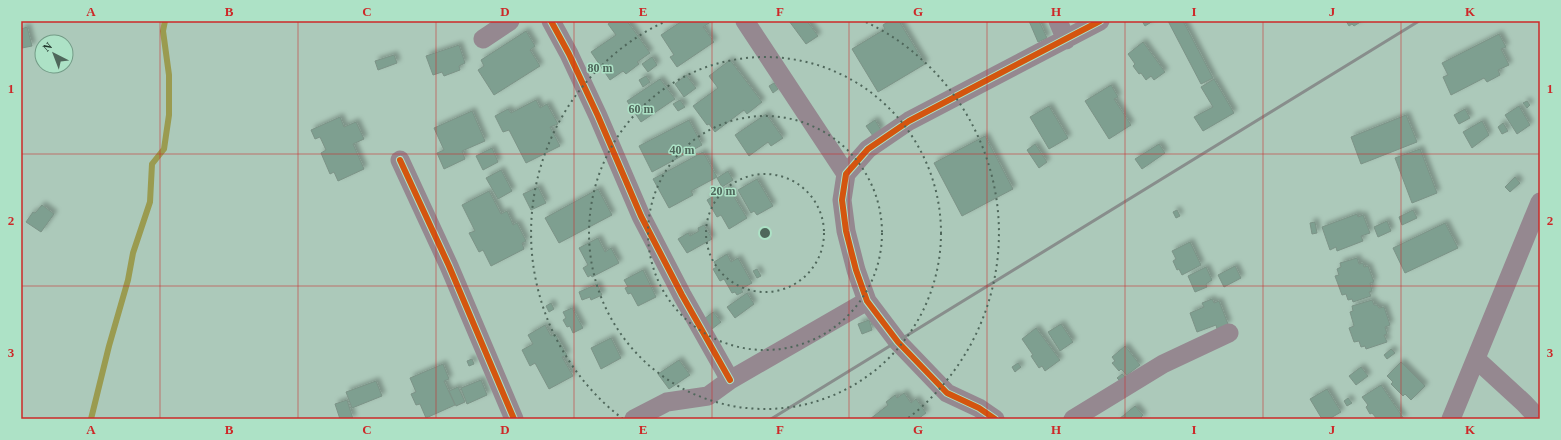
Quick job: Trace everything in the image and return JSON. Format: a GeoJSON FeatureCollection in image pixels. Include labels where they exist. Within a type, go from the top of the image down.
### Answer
{"type":"FeatureCollection","features":[{"type":"Feature","properties":{"kind":"street"},"geometry":{"type":"LineString","coordinates":[[483,39],[510,21]]}},
{"type":"Feature","properties":{"kind":"street"},"geometry":{"type":"LineString","coordinates":[[551,21],[569,54],[598,116],[641,216],[682,295],[730,380]]}},
{"type":"Feature","properties":{"kind":"street"},"geometry":{"type":"LineString","coordinates":[[745,21],[846,174]]}},
{"type":"Feature","properties":{"kind":"street"},"geometry":{"type":"LineString","coordinates":[[1058,21],[1066,40]]}},
{"type":"Feature","properties":{"kind":"street"},"geometry":{"type":"LineString","coordinates":[[995,419],[979,408],[947,393],[898,342],[867,302],[856,270],[846,231],[842,200],[846,174],[868,149],[908,121],[1100,21]]}},
{"type":"Feature","properties":{"kind":"street"},"geometry":{"type":"LineString","coordinates":[[400,160],[449,266],[514,419]]}},
{"type":"Feature","properties":{"kind":"street"},"geometry":{"type":"LineString","coordinates":[[1451,419],[1540,202]]}},
{"type":"Feature","properties":{"kind":"street"},"geometry":{"type":"LineString","coordinates":[[634,419],[667,402],[708,396],[730,380],[867,302]]}},
{"type":"Feature","properties":{"kind":"street"},"geometry":{"type":"LineString","coordinates":[[1073,419],[1163,364],[1229,333]]}},
{"type":"Feature","properties":{"kind":"street"},"geometry":{"type":"LineString","coordinates":[[1476,359],[1524,403],[1539,419]]}},
{"type":"Feature","properties":{"kind":"building"},"geometry":{"type":"Polygon","coordinates":[[[612,21],[627,21],[650,53],[637,62],[639,64],[626,74],[623,71],[610,80],[591,52],[616,35],[608,24],[612,21]]]}},
{"type":"Feature","properties":{"kind":"building"},"geometry":{"type":"Polygon","coordinates":[[[682,21],[712,21],[703,27],[714,42],[677,67],[670,57],[674,55],[661,35],[682,21]]]}},
{"type":"Feature","properties":{"kind":"building"},"geometry":{"type":"Polygon","coordinates":[[[789,21],[807,21],[818,36],[806,44],[789,21]]]}},
{"type":"Feature","properties":{"kind":"building"},"geometry":{"type":"Polygon","coordinates":[[[889,21],[899,21],[925,64],[878,92],[852,49],[885,29],[883,25],[889,21]]]}},
{"type":"Feature","properties":{"kind":"building"},"geometry":{"type":"Polygon","coordinates":[[[1029,21],[1039,21],[1047,38],[1038,42],[1029,21]]]}},
{"type":"Feature","properties":{"kind":"building"},"geometry":{"type":"Polygon","coordinates":[[[1142,21],[1153,21],[1145,26],[1142,21]]]}},
{"type":"Feature","properties":{"kind":"building"},"geometry":{"type":"Polygon","coordinates":[[[1168,21],[1183,21],[1213,78],[1201,84],[1168,21]]]}},
{"type":"Feature","properties":{"kind":"building"},"geometry":{"type":"Polygon","coordinates":[[[1346,21],[1362,21],[1354,26],[1352,24],[1349,26],[1346,21]]]}},
{"type":"Feature","properties":{"kind":"building"},"geometry":{"type":"Polygon","coordinates":[[[27,27],[32,46],[22,48],[21,29],[27,27]]]}},
{"type":"Feature","properties":{"kind":"building"},"geometry":{"type":"Polygon","coordinates":[[[526,31],[535,46],[530,50],[540,66],[494,95],[478,70],[484,66],[481,60],[526,31]]]}},
{"type":"Feature","properties":{"kind":"building"},"geometry":{"type":"Polygon","coordinates":[[[1499,34],[1506,47],[1501,49],[1509,65],[1498,70],[1500,75],[1487,82],[1484,78],[1451,95],[1443,77],[1448,75],[1442,63],[1499,34]]]}},
{"type":"Feature","properties":{"kind":"building"},"geometry":{"type":"Polygon","coordinates":[[[1143,42],[1165,72],[1154,80],[1151,76],[1146,80],[1141,73],[1139,74],[1133,66],[1135,64],[1128,54],[1143,42]]]}},
{"type":"Feature","properties":{"kind":"building"},"geometry":{"type":"Polygon","coordinates":[[[459,45],[465,63],[459,66],[460,70],[444,76],[442,72],[433,75],[426,56],[459,45]]]}},
{"type":"Feature","properties":{"kind":"building"},"geometry":{"type":"Polygon","coordinates":[[[394,55],[397,63],[378,70],[375,61],[394,55]]]}},
{"type":"Feature","properties":{"kind":"building"},"geometry":{"type":"Polygon","coordinates":[[[652,57],[657,65],[648,72],[642,64],[652,57]]]}},
{"type":"Feature","properties":{"kind":"building"},"geometry":{"type":"Polygon","coordinates":[[[730,60],[762,102],[747,114],[744,110],[715,132],[709,124],[707,125],[693,106],[718,88],[709,76],[730,60]]]}},
{"type":"Feature","properties":{"kind":"building"},"geometry":{"type":"Polygon","coordinates":[[[686,75],[696,88],[684,97],[675,84],[686,75]]]}},
{"type":"Feature","properties":{"kind":"building"},"geometry":{"type":"Polygon","coordinates":[[[646,76],[650,82],[643,87],[639,80],[646,76]]]}},
{"type":"Feature","properties":{"kind":"building"},"geometry":{"type":"Polygon","coordinates":[[[660,79],[675,99],[641,122],[627,101],[660,79]]]}},
{"type":"Feature","properties":{"kind":"building"},"geometry":{"type":"Polygon","coordinates":[[[1214,79],[1234,113],[1203,131],[1194,117],[1213,107],[1201,87],[1214,79]]]}},
{"type":"Feature","properties":{"kind":"building"},"geometry":{"type":"Polygon","coordinates":[[[774,83],[778,89],[773,93],[769,86],[774,83]]]}},
{"type":"Feature","properties":{"kind":"building"},"geometry":{"type":"Polygon","coordinates":[[[1111,85],[1118,97],[1114,99],[1131,125],[1109,139],[1085,101],[1111,85]]]}},
{"type":"Feature","properties":{"kind":"building"},"geometry":{"type":"Polygon","coordinates":[[[536,100],[540,108],[547,104],[558,124],[550,127],[560,146],[526,163],[509,130],[503,132],[495,116],[508,109],[511,113],[536,100]]]}},
{"type":"Feature","properties":{"kind":"building"},"geometry":{"type":"Polygon","coordinates":[[[680,100],[685,107],[678,111],[673,104],[680,100]]]}},
{"type":"Feature","properties":{"kind":"building"},"geometry":{"type":"Polygon","coordinates":[[[1527,101],[1530,105],[1527,108],[1523,103],[1527,101]]]}},
{"type":"Feature","properties":{"kind":"building"},"geometry":{"type":"Polygon","coordinates":[[[1049,106],[1068,138],[1049,149],[1030,117],[1049,106]]]}},
{"type":"Feature","properties":{"kind":"building"},"geometry":{"type":"Polygon","coordinates":[[[1519,106],[1530,125],[1517,134],[1505,115],[1519,106]]]}},
{"type":"Feature","properties":{"kind":"building"},"geometry":{"type":"Polygon","coordinates":[[[1465,109],[1470,118],[1459,124],[1454,115],[1465,109]]]}},
{"type":"Feature","properties":{"kind":"building"},"geometry":{"type":"Polygon","coordinates":[[[472,111],[485,141],[462,151],[465,159],[444,169],[437,153],[444,150],[434,128],[472,111]]]}},
{"type":"Feature","properties":{"kind":"building"},"geometry":{"type":"Polygon","coordinates":[[[766,114],[783,138],[771,146],[768,142],[749,156],[735,135],[766,114]]]}},
{"type":"Feature","properties":{"kind":"building"},"geometry":{"type":"Polygon","coordinates":[[[1406,115],[1417,142],[1361,164],[1351,137],[1406,115]]]}},
{"type":"Feature","properties":{"kind":"building"},"geometry":{"type":"Polygon","coordinates":[[[340,117],[344,127],[356,122],[364,139],[353,144],[364,169],[338,181],[334,172],[330,174],[321,153],[326,150],[320,137],[315,139],[311,130],[340,117]]]}},
{"type":"Feature","properties":{"kind":"building"},"geometry":{"type":"Polygon","coordinates":[[[689,120],[702,145],[652,172],[639,146],[689,120]]]}},
{"type":"Feature","properties":{"kind":"building"},"geometry":{"type":"Polygon","coordinates":[[[875,120],[881,130],[873,136],[866,126],[875,120]]]}},
{"type":"Feature","properties":{"kind":"building"},"geometry":{"type":"Polygon","coordinates":[[[1482,121],[1489,135],[1472,148],[1463,132],[1482,121]]]}},
{"type":"Feature","properties":{"kind":"building"},"geometry":{"type":"Polygon","coordinates":[[[1503,123],[1508,131],[1502,134],[1498,127],[1503,123]]]}},
{"type":"Feature","properties":{"kind":"building"},"geometry":{"type":"Polygon","coordinates":[[[985,136],[1013,189],[962,216],[934,163],[985,136]]]}},
{"type":"Feature","properties":{"kind":"building"},"geometry":{"type":"Polygon","coordinates":[[[1035,144],[1047,162],[1039,168],[1027,150],[1035,144]]]}},
{"type":"Feature","properties":{"kind":"building"},"geometry":{"type":"Polygon","coordinates":[[[1159,144],[1165,153],[1142,169],[1135,159],[1159,144]]]}},
{"type":"Feature","properties":{"kind":"building"},"geometry":{"type":"Polygon","coordinates":[[[492,148],[498,162],[483,170],[476,156],[492,148]]]}},
{"type":"Feature","properties":{"kind":"building"},"geometry":{"type":"Polygon","coordinates":[[[1420,149],[1437,193],[1412,203],[1395,158],[1420,149]]]}},
{"type":"Feature","properties":{"kind":"building"},"geometry":{"type":"Polygon","coordinates":[[[703,152],[717,177],[691,191],[693,195],[669,208],[653,179],[703,152]]]}},
{"type":"Feature","properties":{"kind":"building"},"geometry":{"type":"Polygon","coordinates":[[[501,170],[512,191],[498,199],[486,178],[501,170]]]}},
{"type":"Feature","properties":{"kind":"building"},"geometry":{"type":"Polygon","coordinates":[[[728,171],[733,180],[722,187],[717,178],[728,171]]]}},
{"type":"Feature","properties":{"kind":"building"},"geometry":{"type":"Polygon","coordinates":[[[1515,177],[1520,183],[1510,192],[1505,187],[1515,177]]]}},
{"type":"Feature","properties":{"kind":"building"},"geometry":{"type":"Polygon","coordinates":[[[757,179],[773,206],[757,215],[754,211],[751,213],[738,190],[757,179]]]}},
{"type":"Feature","properties":{"kind":"building"},"geometry":{"type":"Polygon","coordinates":[[[538,187],[546,203],[531,210],[523,194],[538,187]]]}},
{"type":"Feature","properties":{"kind":"building"},"geometry":{"type":"Polygon","coordinates":[[[728,187],[747,218],[729,229],[721,215],[717,217],[707,200],[728,187]]]}},
{"type":"Feature","properties":{"kind":"building"},"geometry":{"type":"Polygon","coordinates":[[[598,189],[612,215],[559,243],[545,218],[598,189]]]}},
{"type":"Feature","properties":{"kind":"building"},"geometry":{"type":"Polygon","coordinates":[[[489,191],[501,214],[507,211],[513,225],[517,223],[526,241],[522,243],[524,249],[491,266],[483,250],[479,252],[469,233],[475,231],[462,205],[489,191]]]}},
{"type":"Feature","properties":{"kind":"building"},"geometry":{"type":"Polygon","coordinates":[[[42,205],[54,214],[41,232],[26,222],[33,212],[35,213],[42,205]]]}},
{"type":"Feature","properties":{"kind":"building"},"geometry":{"type":"Polygon","coordinates":[[[1177,210],[1180,216],[1176,218],[1173,212],[1177,210]]]}},
{"type":"Feature","properties":{"kind":"building"},"geometry":{"type":"Polygon","coordinates":[[[1413,210],[1417,218],[1402,225],[1399,217],[1413,210]]]}},
{"type":"Feature","properties":{"kind":"building"},"geometry":{"type":"Polygon","coordinates":[[[1357,214],[1358,217],[1363,215],[1370,233],[1361,236],[1363,241],[1337,251],[1336,247],[1330,250],[1322,227],[1357,214]]]}},
{"type":"Feature","properties":{"kind":"building"},"geometry":{"type":"Polygon","coordinates":[[[1387,221],[1391,231],[1378,237],[1374,227],[1387,221]]]}},
{"type":"Feature","properties":{"kind":"building"},"geometry":{"type":"Polygon","coordinates":[[[1315,222],[1317,233],[1312,234],[1310,223],[1315,222]]]}},
{"type":"Feature","properties":{"kind":"building"},"geometry":{"type":"Polygon","coordinates":[[[1445,223],[1458,248],[1405,273],[1393,248],[1445,223]]]}},
{"type":"Feature","properties":{"kind":"building"},"geometry":{"type":"Polygon","coordinates":[[[704,225],[712,239],[687,253],[678,239],[688,233],[690,236],[699,231],[698,228],[704,225]]]}},
{"type":"Feature","properties":{"kind":"building"},"geometry":{"type":"Polygon","coordinates":[[[598,238],[605,252],[611,248],[619,263],[592,277],[591,275],[588,277],[583,268],[588,265],[579,248],[598,238]]]}},
{"type":"Feature","properties":{"kind":"building"},"geometry":{"type":"Polygon","coordinates":[[[1190,242],[1201,265],[1182,275],[1179,269],[1177,270],[1173,261],[1176,259],[1172,251],[1190,242]]]}},
{"type":"Feature","properties":{"kind":"building"},"geometry":{"type":"Polygon","coordinates":[[[727,254],[731,262],[738,258],[752,283],[741,289],[743,292],[737,295],[735,292],[732,293],[724,279],[720,281],[713,269],[717,267],[714,262],[727,254]]]}},
{"type":"Feature","properties":{"kind":"building"},"geometry":{"type":"Polygon","coordinates":[[[1357,258],[1359,264],[1363,263],[1364,267],[1368,266],[1374,282],[1370,283],[1372,291],[1369,292],[1371,296],[1353,302],[1352,299],[1348,300],[1346,294],[1342,295],[1335,276],[1339,275],[1337,269],[1341,267],[1340,263],[1357,258]]]}},
{"type":"Feature","properties":{"kind":"building"},"geometry":{"type":"Polygon","coordinates":[[[1235,266],[1241,278],[1224,287],[1218,275],[1235,266]]]}},
{"type":"Feature","properties":{"kind":"building"},"geometry":{"type":"Polygon","coordinates":[[[1206,267],[1212,280],[1206,284],[1207,287],[1195,292],[1188,276],[1206,267]]]}},
{"type":"Feature","properties":{"kind":"building"},"geometry":{"type":"Polygon","coordinates":[[[757,269],[761,276],[757,278],[753,271],[757,269]]]}},
{"type":"Feature","properties":{"kind":"building"},"geometry":{"type":"Polygon","coordinates":[[[643,270],[656,297],[638,306],[631,293],[628,294],[625,288],[628,287],[624,280],[643,270]]]}},
{"type":"Feature","properties":{"kind":"building"},"geometry":{"type":"Polygon","coordinates":[[[597,284],[602,295],[591,300],[590,297],[582,300],[579,292],[597,284]]]}},
{"type":"Feature","properties":{"kind":"building"},"geometry":{"type":"Polygon","coordinates":[[[747,293],[754,304],[735,318],[727,307],[747,293]]]}},
{"type":"Feature","properties":{"kind":"building"},"geometry":{"type":"Polygon","coordinates":[[[1212,299],[1214,303],[1219,301],[1228,324],[1217,329],[1216,325],[1197,332],[1190,313],[1204,307],[1202,303],[1212,299]]]}},
{"type":"Feature","properties":{"kind":"building"},"geometry":{"type":"Polygon","coordinates":[[[1372,300],[1374,305],[1377,305],[1379,308],[1384,307],[1390,325],[1385,327],[1387,334],[1384,335],[1387,342],[1366,349],[1365,346],[1361,347],[1359,341],[1354,342],[1349,328],[1354,326],[1350,312],[1353,311],[1352,306],[1372,300]]]}},
{"type":"Feature","properties":{"kind":"building"},"geometry":{"type":"Polygon","coordinates":[[[551,303],[554,309],[549,312],[546,306],[551,303]]]}},
{"type":"Feature","properties":{"kind":"building"},"geometry":{"type":"Polygon","coordinates":[[[572,308],[583,328],[573,333],[570,326],[567,327],[563,320],[566,318],[563,312],[572,308]]]}},
{"type":"Feature","properties":{"kind":"building"},"geometry":{"type":"Polygon","coordinates":[[[713,312],[721,322],[712,329],[704,319],[713,312]]]}},
{"type":"Feature","properties":{"kind":"building"},"geometry":{"type":"Polygon","coordinates":[[[869,320],[872,330],[862,334],[858,324],[869,320]]]}},
{"type":"Feature","properties":{"kind":"building"},"geometry":{"type":"Polygon","coordinates":[[[1061,324],[1073,342],[1060,351],[1048,332],[1061,324]]]}},
{"type":"Feature","properties":{"kind":"building"},"geometry":{"type":"Polygon","coordinates":[[[545,325],[551,336],[555,334],[567,355],[562,357],[573,376],[549,389],[535,363],[530,366],[522,350],[533,344],[528,335],[545,325]]]}},
{"type":"Feature","properties":{"kind":"building"},"geometry":{"type":"Polygon","coordinates":[[[1036,328],[1060,360],[1045,371],[1042,366],[1039,368],[1031,356],[1033,355],[1022,339],[1036,328]]]}},
{"type":"Feature","properties":{"kind":"building"},"geometry":{"type":"Polygon","coordinates":[[[611,338],[621,358],[601,369],[591,348],[611,338]]]}},
{"type":"Feature","properties":{"kind":"building"},"geometry":{"type":"Polygon","coordinates":[[[1125,346],[1140,365],[1127,375],[1121,369],[1119,371],[1112,363],[1115,361],[1112,357],[1125,346]]]}},
{"type":"Feature","properties":{"kind":"building"},"geometry":{"type":"Polygon","coordinates":[[[1391,349],[1395,353],[1387,359],[1384,355],[1391,349]]]}},
{"type":"Feature","properties":{"kind":"building"},"geometry":{"type":"Polygon","coordinates":[[[472,359],[474,364],[469,366],[467,361],[472,359]]]}},
{"type":"Feature","properties":{"kind":"building"},"geometry":{"type":"Polygon","coordinates":[[[679,360],[690,375],[669,389],[658,374],[679,360]]]}},
{"type":"Feature","properties":{"kind":"building"},"geometry":{"type":"Polygon","coordinates":[[[1401,362],[1425,386],[1411,400],[1405,394],[1403,396],[1391,384],[1393,382],[1387,376],[1401,362]]]}},
{"type":"Feature","properties":{"kind":"building"},"geometry":{"type":"Polygon","coordinates":[[[1018,363],[1021,367],[1015,372],[1012,367],[1018,363]]]}},
{"type":"Feature","properties":{"kind":"building"},"geometry":{"type":"Polygon","coordinates":[[[443,364],[449,379],[444,381],[455,405],[426,418],[420,404],[416,405],[411,394],[416,392],[410,378],[443,364]]]}},
{"type":"Feature","properties":{"kind":"building"},"geometry":{"type":"Polygon","coordinates":[[[1361,367],[1368,376],[1356,385],[1349,376],[1361,367]]]}},
{"type":"Feature","properties":{"kind":"building"},"geometry":{"type":"Polygon","coordinates":[[[1122,374],[1125,377],[1120,381],[1117,378],[1122,374]]]}},
{"type":"Feature","properties":{"kind":"building"},"geometry":{"type":"Polygon","coordinates":[[[481,380],[487,395],[467,404],[461,388],[481,380]]]}},
{"type":"Feature","properties":{"kind":"building"},"geometry":{"type":"Polygon","coordinates":[[[376,381],[382,396],[352,408],[346,392],[376,381]]]}},
{"type":"Feature","properties":{"kind":"building"},"geometry":{"type":"Polygon","coordinates":[[[1381,385],[1404,419],[1377,419],[1372,413],[1370,414],[1366,407],[1368,405],[1362,397],[1381,385]]]}},
{"type":"Feature","properties":{"kind":"building"},"geometry":{"type":"Polygon","coordinates":[[[458,387],[465,402],[456,406],[449,391],[458,387]]]}},
{"type":"Feature","properties":{"kind":"building"},"geometry":{"type":"Polygon","coordinates":[[[1327,389],[1341,412],[1329,419],[1322,419],[1310,399],[1327,389]]]}},
{"type":"Feature","properties":{"kind":"building"},"geometry":{"type":"Polygon","coordinates":[[[904,393],[911,403],[916,399],[926,413],[918,419],[870,419],[888,405],[886,402],[895,395],[897,398],[904,393]]]}},
{"type":"Feature","properties":{"kind":"building"},"geometry":{"type":"Polygon","coordinates":[[[1348,398],[1352,403],[1347,406],[1344,401],[1348,398]]]}},
{"type":"Feature","properties":{"kind":"building"},"geometry":{"type":"Polygon","coordinates":[[[347,400],[353,419],[340,419],[335,404],[347,400]]]}},
{"type":"Feature","properties":{"kind":"building"},"geometry":{"type":"Polygon","coordinates":[[[1135,406],[1143,415],[1141,417],[1143,419],[1119,419],[1135,406]]]}},
{"type":"Feature","properties":{"kind":"waterway"},"geometry":{"type":"LineString","coordinates":[[91,419],[109,346],[128,280],[133,253],[150,202],[152,164],[164,149],[169,115],[169,75],[163,31],[165,21]]}},
{"type":"Feature","properties":{"kind":"railway"},"geometry":{"type":"LineString","coordinates":[[771,419],[1419,21]]}},
{"type":"Feature","properties":{"kind":"cycle path"},"geometry":{"type":"LineString","coordinates":[[551,21],[569,54],[598,116],[641,216],[682,295],[730,380]]}},
{"type":"Feature","properties":{"kind":"cycle path"},"geometry":{"type":"LineString","coordinates":[[995,419],[979,408],[947,393],[898,342],[867,301],[856,270],[846,231],[842,200],[846,174],[868,149],[909,121],[1100,21]]}},
{"type":"Feature","properties":{"kind":"cycle path"},"geometry":{"type":"LineString","coordinates":[[400,160],[449,266],[514,419]]}}]}
